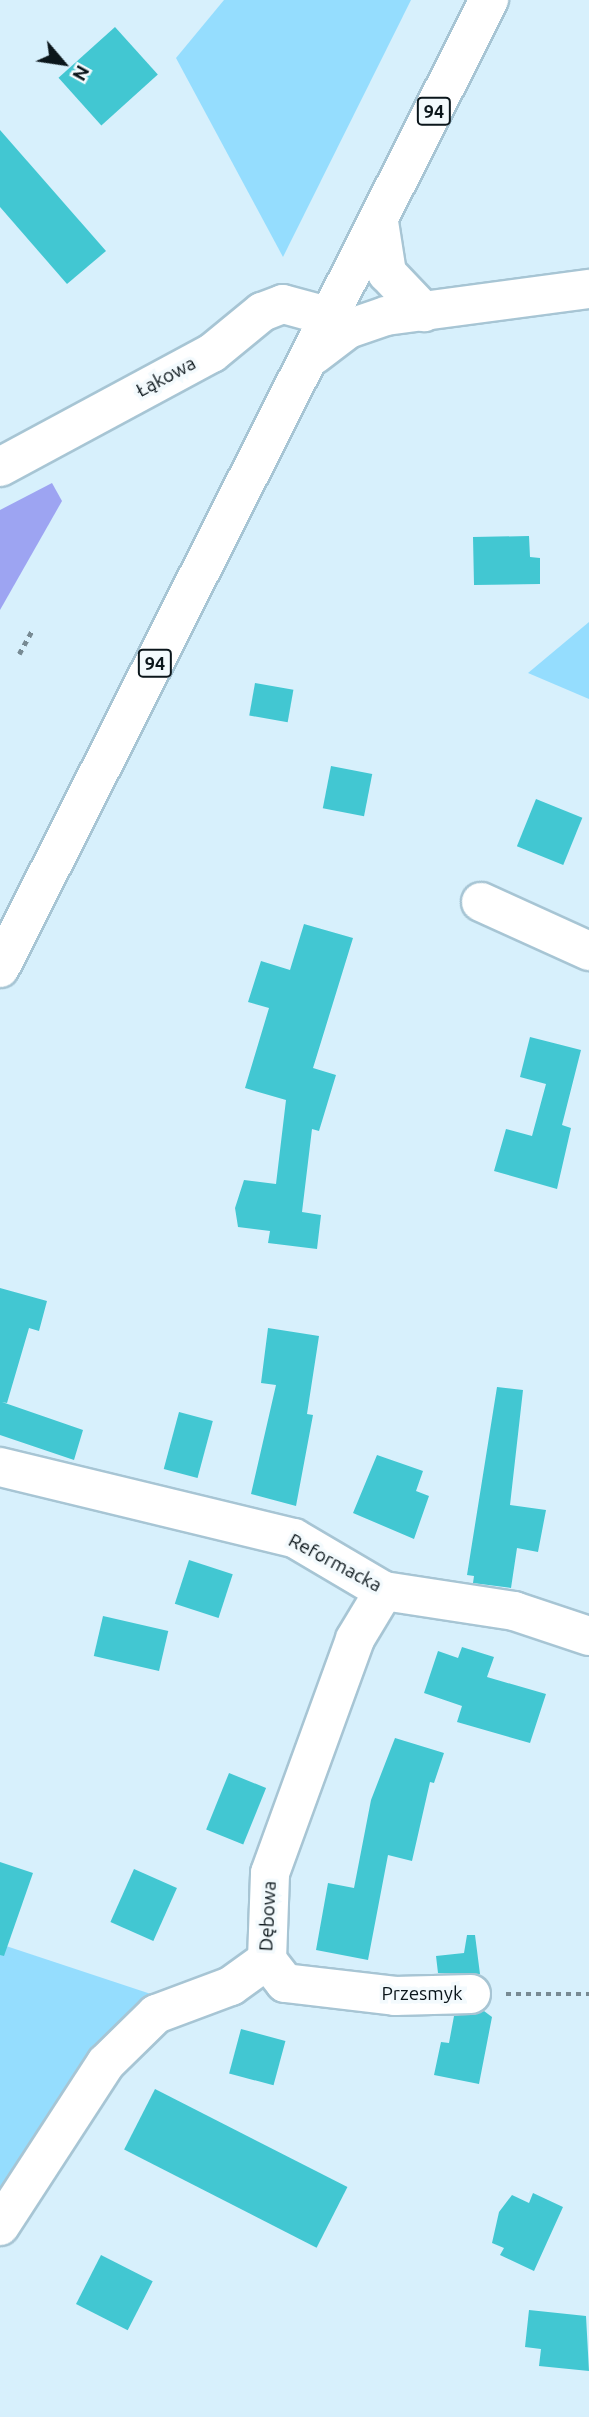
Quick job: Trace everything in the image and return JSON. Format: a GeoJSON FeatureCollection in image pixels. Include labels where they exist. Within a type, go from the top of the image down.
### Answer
{"type":"FeatureCollection","features":[{"type":"Feature","properties":{"kind":"street","name":"94"},"geometry":{"type":"LineString","coordinates":[[0,968],[310,359],[489,0]]}},
{"type":"Feature","properties":{"kind":"street"},"geometry":{"type":"LineString","coordinates":[[379,222],[387,273],[424,313]]}},
{"type":"Feature","properties":{"kind":"street"},"geometry":{"type":"LineString","coordinates":[[310,359],[348,329],[386,316],[589,289]]}},
{"type":"Feature","properties":{"kind":"street","name":"Łąkowa"},"geometry":{"type":"LineString","coordinates":[[0,467],[212,353],[262,312],[283,304],[331,317]]}},
{"type":"Feature","properties":{"kind":"street"},"geometry":{"type":"LineString","coordinates":[[481,902],[589,951]]}},
{"type":"Feature","properties":{"kind":"street","name":"Reformacka"},"geometry":{"type":"LineString","coordinates":[[0,1467],[294,1538],[384,1591],[514,1611],[589,1636]]}},
{"type":"Feature","properties":{"kind":"street","name":"Dębowa"},"geometry":{"type":"LineString","coordinates":[[0,2226],[106,2063],[156,2014],[231,1986],[267,1960],[270,1874],[355,1639],[384,1591]]}},
{"type":"Feature","properties":{"kind":"street","name":"Przesmyk"},"geometry":{"type":"LineString","coordinates":[[267,1960],[285,1983],[394,1996],[471,1994]]}},
{"type":"Feature","properties":{"kind":"path"},"geometry":{"type":"LineString","coordinates":[[19,654],[32,631]]}},
{"type":"Feature","properties":{"kind":"path","name":"Przesmyk"},"geometry":{"type":"LineString","coordinates":[[471,1994],[589,1994]]}},
{"type":"Feature","properties":{"kind":"shaded area"},"geometry":{"type":"Polygon","coordinates":[[[224,0],[411,0],[283,257],[176,58],[224,0]]]}},
{"type":"Feature","properties":{"kind":"shaded area"},"geometry":{"type":"Polygon","coordinates":[[[52,483],[62,501],[0,610],[0,510],[52,483]]]}},
{"type":"Feature","properties":{"kind":"shaded area"},"geometry":{"type":"Polygon","coordinates":[[[589,622],[589,699],[528,673],[589,622]]]}},
{"type":"Feature","properties":{"kind":"shaded area"},"geometry":{"type":"Polygon","coordinates":[[[0,1944],[166,1999],[0,2203],[0,1944]]]}},
{"type":"Feature","properties":{"kind":"building"},"geometry":{"type":"Polygon","coordinates":[[[115,27],[158,75],[101,125],[59,78],[115,27]]]}},
{"type":"Feature","properties":{"kind":"building"},"geometry":{"type":"Polygon","coordinates":[[[0,130],[106,251],[67,284],[0,207],[0,130]]]}},
{"type":"Feature","properties":{"kind":"building"},"geometry":{"type":"Polygon","coordinates":[[[529,536],[530,557],[540,558],[540,584],[474,585],[473,537],[529,536]]]}},
{"type":"Feature","properties":{"kind":"building"},"geometry":{"type":"Polygon","coordinates":[[[255,683],[293,690],[288,722],[249,715],[255,683]]]}},
{"type":"Feature","properties":{"kind":"building"},"geometry":{"type":"Polygon","coordinates":[[[331,766],[372,774],[364,816],[323,808],[331,766]]]}},
{"type":"Feature","properties":{"kind":"building"},"geometry":{"type":"Polygon","coordinates":[[[536,799],[582,818],[563,865],[517,846],[536,799]]]}},
{"type":"Feature","properties":{"kind":"building"},"geometry":{"type":"Polygon","coordinates":[[[304,924],[353,938],[313,1068],[336,1075],[319,1131],[312,1129],[302,1212],[321,1215],[317,1249],[268,1243],[270,1231],[238,1227],[235,1208],[244,1180],[276,1184],[286,1100],[245,1088],[269,1008],[248,1002],[261,961],[290,970],[304,924]]]}},
{"type":"Feature","properties":{"kind":"building"},"geometry":{"type":"Polygon","coordinates":[[[530,1037],[581,1050],[562,1125],[571,1128],[557,1189],[494,1171],[506,1129],[532,1136],[546,1084],[520,1077],[530,1037]]]}},
{"type":"Feature","properties":{"kind":"building"},"geometry":{"type":"Polygon","coordinates":[[[0,1288],[47,1301],[39,1331],[29,1328],[7,1403],[2,1402],[83,1430],[74,1460],[0,1435],[0,1288]]]}},
{"type":"Feature","properties":{"kind":"building"},"geometry":{"type":"Polygon","coordinates":[[[268,1328],[319,1336],[307,1414],[313,1415],[296,1506],[251,1494],[276,1385],[261,1383],[268,1328]]]}},
{"type":"Feature","properties":{"kind":"building"},"geometry":{"type":"Polygon","coordinates":[[[497,1387],[523,1390],[510,1505],[546,1510],[538,1552],[517,1548],[511,1588],[473,1583],[474,1576],[467,1575],[497,1387]]]}},
{"type":"Feature","properties":{"kind":"building"},"geometry":{"type":"Polygon","coordinates":[[[179,1412],[213,1421],[198,1478],[164,1469],[179,1412]]]}},
{"type":"Feature","properties":{"kind":"building"},"geometry":{"type":"Polygon","coordinates":[[[377,1455],[423,1471],[416,1491],[429,1496],[414,1539],[353,1513],[377,1455]]]}},
{"type":"Feature","properties":{"kind":"building"},"geometry":{"type":"Polygon","coordinates":[[[189,1560],[233,1574],[219,1618],[175,1604],[189,1560]]]}},
{"type":"Feature","properties":{"kind":"building"},"geometry":{"type":"Polygon","coordinates":[[[103,1616],[168,1631],[159,1671],[94,1656],[103,1616]]]}},
{"type":"Feature","properties":{"kind":"building"},"geometry":{"type":"Polygon","coordinates":[[[462,1647],[494,1657],[487,1677],[546,1694],[530,1743],[457,1722],[462,1706],[424,1693],[438,1651],[458,1658],[462,1647]]]}},
{"type":"Feature","properties":{"kind":"building"},"geometry":{"type":"Polygon","coordinates":[[[395,1738],[444,1753],[434,1783],[430,1782],[412,1861],[388,1855],[368,1960],[316,1950],[328,1883],[354,1888],[371,1800],[395,1738]]]}},
{"type":"Feature","properties":{"kind":"building"},"geometry":{"type":"Polygon","coordinates":[[[229,1773],[266,1788],[243,1845],[206,1830],[229,1773]]]}},
{"type":"Feature","properties":{"kind":"building"},"geometry":{"type":"Polygon","coordinates":[[[0,1862],[33,1873],[4,1956],[0,1955],[0,1862]]]}},
{"type":"Feature","properties":{"kind":"building"},"geometry":{"type":"Polygon","coordinates":[[[134,1869],[177,1888],[153,1941],[110,1922],[134,1869]]]}},
{"type":"Feature","properties":{"kind":"building"},"geometry":{"type":"Polygon","coordinates":[[[467,1935],[475,1935],[480,1974],[438,1973],[436,1956],[464,1953],[467,1935]]]}},
{"type":"Feature","properties":{"kind":"building"},"geometry":{"type":"Polygon","coordinates":[[[484,2011],[492,2017],[479,2084],[434,2075],[441,2042],[449,2043],[454,2016],[484,2011]]]}},
{"type":"Feature","properties":{"kind":"building"},"geometry":{"type":"Polygon","coordinates":[[[241,2029],[285,2041],[274,2085],[229,2073],[241,2029]]]}},
{"type":"Feature","properties":{"kind":"building"},"geometry":{"type":"Polygon","coordinates":[[[155,2089],[347,2187],[317,2248],[124,2150],[155,2089]]]}},
{"type":"Feature","properties":{"kind":"building"},"geometry":{"type":"Polygon","coordinates":[[[533,2193],[563,2207],[534,2271],[500,2255],[504,2248],[492,2243],[499,2212],[512,2195],[529,2203],[533,2193]]]}},
{"type":"Feature","properties":{"kind":"building"},"geometry":{"type":"Polygon","coordinates":[[[101,2255],[153,2281],[128,2330],[76,2304],[101,2255]]]}},
{"type":"Feature","properties":{"kind":"building"},"geometry":{"type":"Polygon","coordinates":[[[529,2310],[586,2316],[589,2371],[539,2366],[541,2349],[525,2347],[529,2310]]]}}]}
